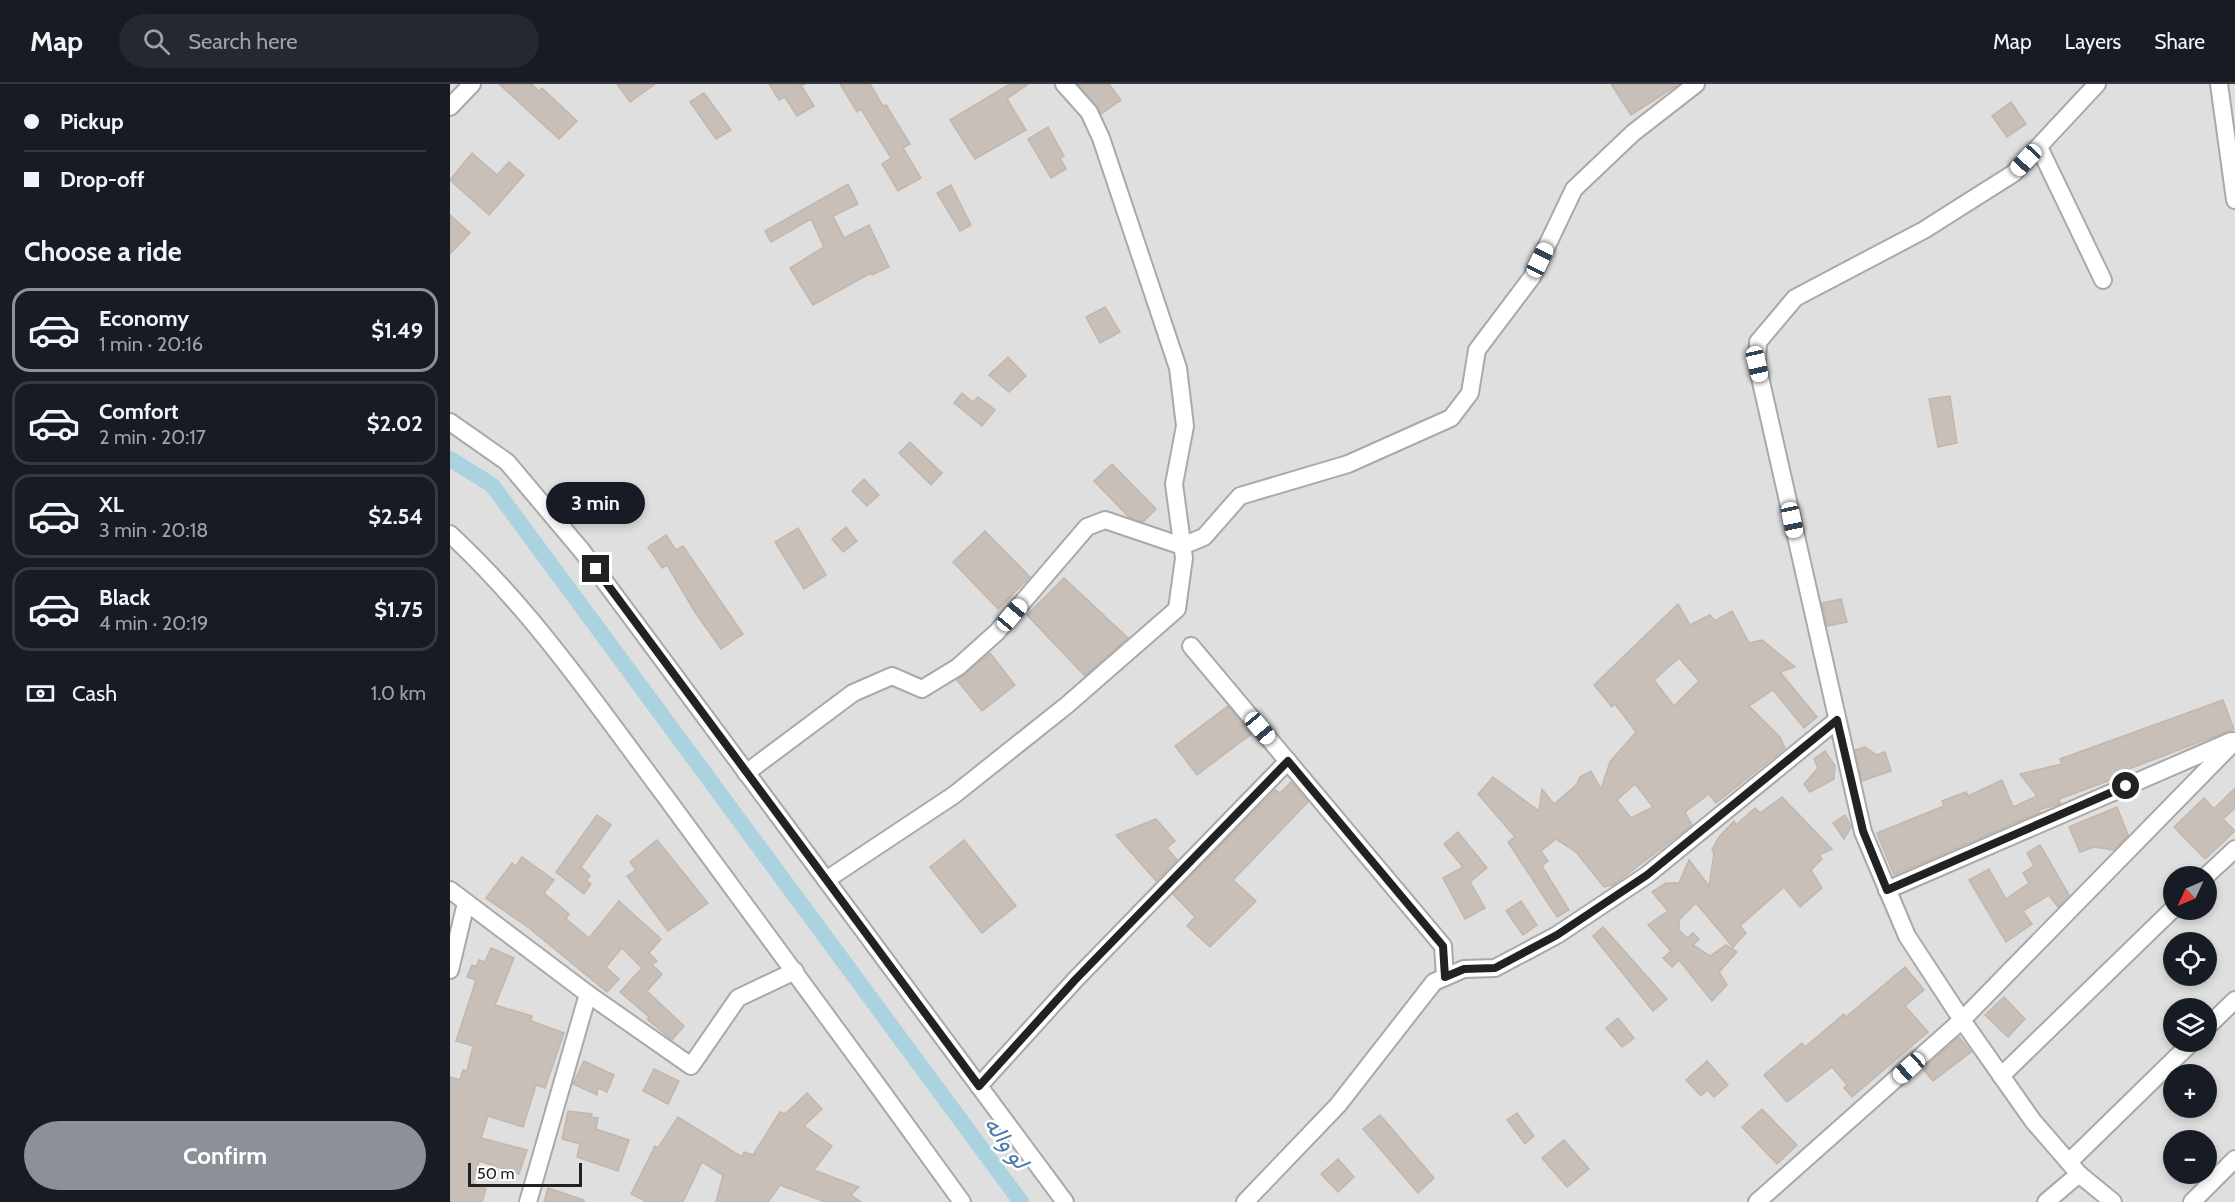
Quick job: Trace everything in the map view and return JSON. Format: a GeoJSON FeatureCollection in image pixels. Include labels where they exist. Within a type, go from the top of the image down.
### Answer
{"type":"FeatureCollection","features":[{"type":"Feature","properties":{"kind":"street"},"geometry":{"type":"LineString","coordinates":[[450,107],[472,84]]}},
{"type":"Feature","properties":{"kind":"street"},"geometry":{"type":"LineString","coordinates":[[826,880],[954,795],[1067,705],[1177,609],[1184,558],[1174,484],[1185,426],[1178,368],[1101,138],[1089,112],[1065,84]]}},
{"type":"Feature","properties":{"kind":"street"},"geometry":{"type":"LineString","coordinates":[[746,772],[853,693],[892,676],[922,689],[958,667],[997,632],[1087,527],[1105,520],[1182,546],[1204,537],[1240,496],[1348,464],[1451,418],[1470,393],[1477,350],[1532,277],[1574,189],[1633,133],[1696,84]]}},
{"type":"Feature","properties":{"kind":"street"},"geometry":{"type":"LineString","coordinates":[[2097,84],[2014,173],[1924,230],[1795,298],[1758,342],[1757,364],[1863,831],[1887,890],[1907,936],[1962,1020],[2033,1121],[2074,1168],[2113,1202]]}},
{"type":"Feature","properties":{"kind":"street"},"geometry":{"type":"LineString","coordinates":[[2219,84],[2234,179],[2235,200]]}},
{"type":"Feature","properties":{"kind":"street"},"geometry":{"type":"LineString","coordinates":[[2039,147],[2103,280]]}},
{"type":"Feature","properties":{"kind":"street"},"geometry":{"type":"LineString","coordinates":[[450,422],[507,462],[582,551],[1065,1202]]}},
{"type":"Feature","properties":{"kind":"street"},"geometry":{"type":"LineString","coordinates":[[450,534],[524,610],[795,971],[962,1202]]}},
{"type":"Feature","properties":{"kind":"street"},"geometry":{"type":"LineString","coordinates":[[1191,646],[1443,946],[1445,977]]}},
{"type":"Feature","properties":{"kind":"street"},"geometry":{"type":"LineString","coordinates":[[1245,1202],[1338,1106],[1434,982],[1464,969],[1495,968],[1557,935],[1647,875],[1837,720]]}},
{"type":"Feature","properties":{"kind":"street"},"geometry":{"type":"LineString","coordinates":[[1887,890],[2235,740]]}},
{"type":"Feature","properties":{"kind":"street"},"geometry":{"type":"LineString","coordinates":[[1757,1202],[1962,1020],[2235,740]]}},
{"type":"Feature","properties":{"kind":"street"},"geometry":{"type":"LineString","coordinates":[[979,1086],[1075,980],[1288,761]]}},
{"type":"Feature","properties":{"kind":"street"},"geometry":{"type":"LineString","coordinates":[[2217,866],[2235,849]]}},
{"type":"Feature","properties":{"kind":"street"},"geometry":{"type":"LineString","coordinates":[[450,890],[588,994],[691,1066],[738,998],[795,971]]}},
{"type":"Feature","properties":{"kind":"street"},"geometry":{"type":"LineString","coordinates":[[450,970],[466,903]]}},
{"type":"Feature","properties":{"kind":"street"},"geometry":{"type":"LineString","coordinates":[[2001,1076],[2163,919]]}},
{"type":"Feature","properties":{"kind":"street"},"geometry":{"type":"LineString","coordinates":[[528,1202],[588,994]]}},
{"type":"Feature","properties":{"kind":"street"},"geometry":{"type":"LineString","coordinates":[[2217,1017],[2235,1000]]}},
{"type":"Feature","properties":{"kind":"street"},"geometry":{"type":"LineString","coordinates":[[2046,1202],[2074,1168],[2183,1052]]}},
{"type":"Feature","properties":{"kind":"street"},"geometry":{"type":"LineString","coordinates":[[2192,1202],[2235,1159]]}},
{"type":"Feature","properties":{"kind":"shaded area"},"geometry":{"type":"Polygon","coordinates":[[[450,84],[2235,84],[2235,1202],[450,1202],[450,84]]]}},
{"type":"Feature","properties":{"kind":"building"},"geometry":{"type":"Polygon","coordinates":[[[499,84],[531,84],[539,91],[542,88],[577,121],[559,139],[499,84]]]}},
{"type":"Feature","properties":{"kind":"building"},"geometry":{"type":"Polygon","coordinates":[[[617,84],[655,84],[630,102],[617,84]]]}},
{"type":"Feature","properties":{"kind":"building"},"geometry":{"type":"Polygon","coordinates":[[[769,84],[805,84],[798,88],[802,87],[814,106],[797,116],[785,97],[779,100],[769,84]]]}},
{"type":"Feature","properties":{"kind":"building"},"geometry":{"type":"Polygon","coordinates":[[[840,84],[870,84],[910,144],[903,148],[921,178],[898,191],[882,164],[891,158],[861,109],[857,112],[840,84]]]}},
{"type":"Feature","properties":{"kind":"building"},"geometry":{"type":"Polygon","coordinates":[[[1010,84],[1028,84],[1007,99],[1026,130],[975,159],[950,120],[1010,84]]]}},
{"type":"Feature","properties":{"kind":"building"},"geometry":{"type":"Polygon","coordinates":[[[1078,84],[1109,84],[1121,100],[1101,114],[1078,84]]]}},
{"type":"Feature","properties":{"kind":"building"},"geometry":{"type":"Polygon","coordinates":[[[1611,84],[1679,84],[1631,115],[1611,84]]]}},
{"type":"Feature","properties":{"kind":"building"},"geometry":{"type":"Polygon","coordinates":[[[704,93],[731,130],[716,139],[690,102],[704,93]]]}},
{"type":"Feature","properties":{"kind":"building"},"geometry":{"type":"Polygon","coordinates":[[[2011,102],[2026,124],[2007,137],[1992,116],[2011,102]]]}},
{"type":"Feature","properties":{"kind":"building"},"geometry":{"type":"Polygon","coordinates":[[[1048,127],[1064,156],[1060,158],[1066,169],[1051,178],[1028,139],[1048,127]]]}},
{"type":"Feature","properties":{"kind":"building"},"geometry":{"type":"Polygon","coordinates":[[[472,153],[497,175],[509,162],[524,175],[489,215],[450,180],[472,153]]]}},
{"type":"Feature","properties":{"kind":"building"},"geometry":{"type":"Polygon","coordinates":[[[848,184],[858,204],[833,216],[844,238],[869,225],[889,267],[872,275],[871,273],[813,305],[790,268],[824,247],[811,219],[771,242],[765,231],[848,184]]]}},
{"type":"Feature","properties":{"kind":"building"},"geometry":{"type":"Polygon","coordinates":[[[951,185],[971,225],[960,231],[937,193],[951,185]]]}},
{"type":"Feature","properties":{"kind":"building"},"geometry":{"type":"Polygon","coordinates":[[[450,215],[470,233],[450,254],[450,215]]]}},
{"type":"Feature","properties":{"kind":"building"},"geometry":{"type":"Polygon","coordinates":[[[1105,307],[1120,332],[1100,343],[1086,317],[1105,307]]]}},
{"type":"Feature","properties":{"kind":"building"},"geometry":{"type":"Polygon","coordinates":[[[1008,357],[1026,376],[1009,392],[989,375],[1008,357]]]}},
{"type":"Feature","properties":{"kind":"building"},"geometry":{"type":"Polygon","coordinates":[[[962,393],[973,402],[978,397],[995,410],[982,426],[954,403],[962,393]]]}},
{"type":"Feature","properties":{"kind":"building"},"geometry":{"type":"Polygon","coordinates":[[[1950,396],[1957,443],[1938,447],[1929,399],[1950,396]]]}},
{"type":"Feature","properties":{"kind":"building"},"geometry":{"type":"Polygon","coordinates":[[[910,442],[942,473],[931,485],[899,453],[910,442]]]}},
{"type":"Feature","properties":{"kind":"building"},"geometry":{"type":"Polygon","coordinates":[[[1112,464],[1156,509],[1143,522],[1129,517],[1094,481],[1112,464]]]}},
{"type":"Feature","properties":{"kind":"building"},"geometry":{"type":"Polygon","coordinates":[[[864,479],[879,495],[867,506],[852,491],[864,479]]]}},
{"type":"Feature","properties":{"kind":"building"},"geometry":{"type":"Polygon","coordinates":[[[846,527],[857,541],[843,552],[832,539],[846,527]]]}},
{"type":"Feature","properties":{"kind":"building"},"geometry":{"type":"Polygon","coordinates":[[[798,528],[826,575],[804,589],[775,542],[798,528]]]}},
{"type":"Feature","properties":{"kind":"building"},"geometry":{"type":"Polygon","coordinates":[[[985,531],[1030,577],[998,609],[953,562],[985,531]]]}},
{"type":"Feature","properties":{"kind":"building"},"geometry":{"type":"Polygon","coordinates":[[[666,535],[676,550],[683,546],[743,634],[721,649],[695,612],[667,565],[662,568],[648,547],[666,535]]]}},
{"type":"Feature","properties":{"kind":"building"},"geometry":{"type":"Polygon","coordinates":[[[1064,578],[1128,638],[1085,676],[1027,615],[1064,578]]]}},
{"type":"Feature","properties":{"kind":"building"},"geometry":{"type":"Polygon","coordinates":[[[1841,599],[1847,622],[1827,626],[1822,603],[1841,599]]]}},
{"type":"Feature","properties":{"kind":"building"},"geometry":{"type":"Polygon","coordinates":[[[1678,604],[1690,625],[1710,615],[1715,621],[1732,611],[1749,643],[1762,640],[1795,667],[1780,672],[1817,717],[1804,728],[1773,690],[1749,706],[1780,737],[1785,748],[1716,803],[1709,794],[1685,812],[1692,825],[1613,885],[1604,887],[1576,852],[1556,839],[1541,851],[1548,861],[1542,866],[1569,910],[1557,917],[1508,842],[1515,837],[1478,794],[1493,777],[1539,811],[1542,789],[1554,804],[1577,784],[1580,777],[1591,771],[1601,789],[1610,762],[1636,732],[1615,704],[1612,707],[1594,685],[1678,604]],[[1679,658],[1654,680],[1674,706],[1699,681],[1679,658]],[[1635,784],[1617,800],[1631,818],[1653,807],[1635,784]]]}},
{"type":"Feature","properties":{"kind":"building"},"geometry":{"type":"Polygon","coordinates":[[[990,653],[1015,685],[982,711],[957,680],[990,653]]]}},
{"type":"Feature","properties":{"kind":"building"},"geometry":{"type":"Polygon","coordinates":[[[2223,700],[2234,729],[2126,770],[2127,774],[2059,799],[2060,804],[2038,810],[2040,812],[1894,875],[1877,833],[1944,806],[1942,801],[1966,792],[1968,796],[2002,780],[2013,807],[2037,796],[2020,774],[2062,764],[2060,759],[2223,700]]]}},
{"type":"Feature","properties":{"kind":"building"},"geometry":{"type":"Polygon","coordinates":[[[1228,706],[1251,734],[1197,775],[1175,746],[1228,706]]]}},
{"type":"Feature","properties":{"kind":"building"},"geometry":{"type":"Polygon","coordinates":[[[1865,747],[1877,755],[1885,752],[1891,771],[1862,781],[1855,750],[1865,747]]]}},
{"type":"Feature","properties":{"kind":"building"},"geometry":{"type":"Polygon","coordinates":[[[1825,751],[1835,766],[1834,779],[1810,792],[1804,784],[1818,768],[1814,759],[1825,751]]]}},
{"type":"Feature","properties":{"kind":"building"},"geometry":{"type":"Polygon","coordinates":[[[1291,782],[1308,802],[1233,880],[1256,901],[1210,947],[1187,926],[1195,917],[1173,894],[1275,790],[1280,793],[1291,782]]]}},
{"type":"Feature","properties":{"kind":"building"},"geometry":{"type":"Polygon","coordinates":[[[2235,788],[2235,808],[2223,819],[2235,831],[2205,859],[2174,827],[2204,798],[2214,809],[2235,788]]]}},
{"type":"Feature","properties":{"kind":"building"},"geometry":{"type":"Polygon","coordinates":[[[1782,797],[1832,849],[1819,855],[1822,859],[1811,870],[1822,888],[1800,907],[1784,887],[1740,926],[1746,933],[1733,947],[1696,903],[1679,920],[1679,930],[1687,938],[1693,933],[1699,939],[1693,945],[1710,956],[1726,945],[1737,952],[1719,972],[1727,985],[1712,1001],[1679,960],[1672,967],[1663,958],[1671,951],[1648,925],[1668,911],[1652,892],[1666,883],[1679,883],[1689,860],[1709,886],[1714,853],[1712,850],[1719,837],[1734,821],[1736,825],[1755,808],[1760,813],[1782,797]]]}},
{"type":"Feature","properties":{"kind":"building"},"geometry":{"type":"Polygon","coordinates":[[[2117,807],[2128,835],[2114,850],[2094,847],[2080,852],[2069,827],[2117,807]]]}},
{"type":"Feature","properties":{"kind":"building"},"geometry":{"type":"Polygon","coordinates":[[[597,815],[611,825],[581,867],[590,876],[586,880],[591,884],[584,894],[556,872],[597,815]]]}},
{"type":"Feature","properties":{"kind":"building"},"geometry":{"type":"Polygon","coordinates":[[[1845,815],[1851,827],[1844,839],[1833,823],[1845,815]]]}},
{"type":"Feature","properties":{"kind":"building"},"geometry":{"type":"Polygon","coordinates":[[[1156,819],[1175,841],[1167,848],[1177,860],[1156,881],[1116,835],[1156,819]]]}},
{"type":"Feature","properties":{"kind":"building"},"geometry":{"type":"Polygon","coordinates":[[[1458,832],[1487,868],[1470,882],[1485,908],[1465,919],[1443,878],[1463,867],[1444,844],[1458,832]]]}},
{"type":"Feature","properties":{"kind":"building"},"geometry":{"type":"Polygon","coordinates":[[[657,840],[708,903],[668,931],[627,876],[636,870],[630,862],[657,840]]]}},
{"type":"Feature","properties":{"kind":"building"},"geometry":{"type":"Polygon","coordinates":[[[964,840],[1016,906],[982,933],[930,867],[964,840]]]}},
{"type":"Feature","properties":{"kind":"building"},"geometry":{"type":"Polygon","coordinates":[[[2040,845],[2069,895],[2058,907],[2049,895],[2023,911],[2032,924],[2006,942],[1969,880],[1989,869],[2006,899],[2029,883],[2023,873],[2034,866],[2027,853],[2040,845]]]}},
{"type":"Feature","properties":{"kind":"building"},"geometry":{"type":"Polygon","coordinates":[[[522,857],[554,880],[544,893],[569,914],[566,919],[589,938],[619,901],[661,939],[649,953],[657,961],[652,965],[662,974],[647,991],[684,1026],[672,1040],[620,992],[642,968],[622,948],[606,967],[619,979],[607,992],[529,928],[486,898],[512,863],[516,866],[522,857]]]}},
{"type":"Feature","properties":{"kind":"building"},"geometry":{"type":"Polygon","coordinates":[[[1521,901],[1537,925],[1523,935],[1506,911],[1521,901]]]}},
{"type":"Feature","properties":{"kind":"building"},"geometry":{"type":"Polygon","coordinates":[[[1603,927],[1667,999],[1653,1011],[1593,936],[1603,927]]]}},
{"type":"Feature","properties":{"kind":"building"},"geometry":{"type":"Polygon","coordinates":[[[491,948],[514,958],[495,1005],[532,1016],[531,1021],[564,1033],[545,1088],[536,1085],[523,1127],[488,1116],[481,1138],[527,1150],[519,1174],[479,1161],[473,1183],[486,1189],[482,1202],[450,1202],[450,1077],[460,1080],[463,1070],[467,1071],[473,1046],[456,1041],[476,980],[467,977],[472,965],[476,967],[479,960],[485,962],[491,948]]]}},
{"type":"Feature","properties":{"kind":"building"},"geometry":{"type":"Polygon","coordinates":[[[1905,967],[1924,990],[1905,1006],[1928,1032],[1852,1097],[1844,1088],[1847,1085],[1832,1067],[1787,1102],[1764,1075],[1802,1043],[1805,1047],[1844,1014],[1846,1017],[1905,967]]]}},
{"type":"Feature","properties":{"kind":"building"},"geometry":{"type":"Polygon","coordinates":[[[2004,997],[2025,1019],[2008,1037],[1985,1015],[2004,997]]]}},
{"type":"Feature","properties":{"kind":"building"},"geometry":{"type":"Polygon","coordinates":[[[1618,1018],[1634,1038],[1622,1047],[1606,1028],[1618,1018]]]}},
{"type":"Feature","properties":{"kind":"building"},"geometry":{"type":"Polygon","coordinates":[[[1959,1037],[1971,1052],[1933,1081],[1923,1069],[1959,1037]]]}},
{"type":"Feature","properties":{"kind":"building"},"geometry":{"type":"Polygon","coordinates":[[[584,1061],[614,1075],[607,1092],[598,1088],[597,1095],[573,1084],[584,1061]]]}},
{"type":"Feature","properties":{"kind":"building"},"geometry":{"type":"Polygon","coordinates":[[[1707,1061],[1728,1085],[1714,1097],[1707,1090],[1701,1096],[1686,1080],[1707,1061]]]}},
{"type":"Feature","properties":{"kind":"building"},"geometry":{"type":"Polygon","coordinates":[[[654,1069],[679,1081],[668,1104],[643,1091],[654,1069]]]}},
{"type":"Feature","properties":{"kind":"building"},"geometry":{"type":"Polygon","coordinates":[[[807,1093],[822,1109],[804,1126],[832,1146],[814,1170],[859,1187],[851,1195],[861,1202],[825,1202],[780,1185],[768,1202],[716,1202],[723,1175],[702,1162],[683,1202],[647,1202],[631,1194],[655,1146],[658,1148],[678,1117],[742,1157],[744,1152],[753,1155],[780,1112],[785,1114],[807,1093]]]}},
{"type":"Feature","properties":{"kind":"building"},"geometry":{"type":"Polygon","coordinates":[[[1762,1109],[1797,1145],[1777,1164],[1742,1127],[1762,1109]]]}},
{"type":"Feature","properties":{"kind":"building"},"geometry":{"type":"Polygon","coordinates":[[[568,1111],[592,1114],[591,1117],[598,1118],[596,1129],[629,1140],[618,1171],[577,1157],[580,1144],[562,1139],[568,1111]]]}},
{"type":"Feature","properties":{"kind":"building"},"geometry":{"type":"Polygon","coordinates":[[[1517,1113],[1534,1136],[1525,1144],[1507,1120],[1517,1113]]]}},
{"type":"Feature","properties":{"kind":"building"},"geometry":{"type":"Polygon","coordinates":[[[1380,1115],[1434,1178],[1418,1193],[1363,1129],[1380,1115]]]}},
{"type":"Feature","properties":{"kind":"building"},"geometry":{"type":"Polygon","coordinates":[[[1564,1140],[1589,1169],[1567,1187],[1542,1158],[1564,1140]]]}},
{"type":"Feature","properties":{"kind":"building"},"geometry":{"type":"Polygon","coordinates":[[[1338,1159],[1354,1177],[1338,1192],[1321,1174],[1338,1159]]]}},
{"type":"Feature","properties":{"kind":"building"},"geometry":{"type":"Polygon","coordinates":[[[548,1188],[584,1200],[584,1202],[544,1202],[548,1188]]]}},
{"type":"Feature","properties":{"kind":"waterway","name":"لو واله"},"geometry":{"type":"LineString","coordinates":[[450,459],[492,485],[1021,1202]]}},
{"type":"Feature","properties":{"kind":"route"},"geometry":{"type":"LineString","coordinates":[[596,569],[979,1086],[1075,980],[1288,761],[1443,946],[1445,977],[1464,969],[1495,968],[1557,935],[1647,875],[1837,720],[1863,831],[1887,890],[2126,786]]}}]}
